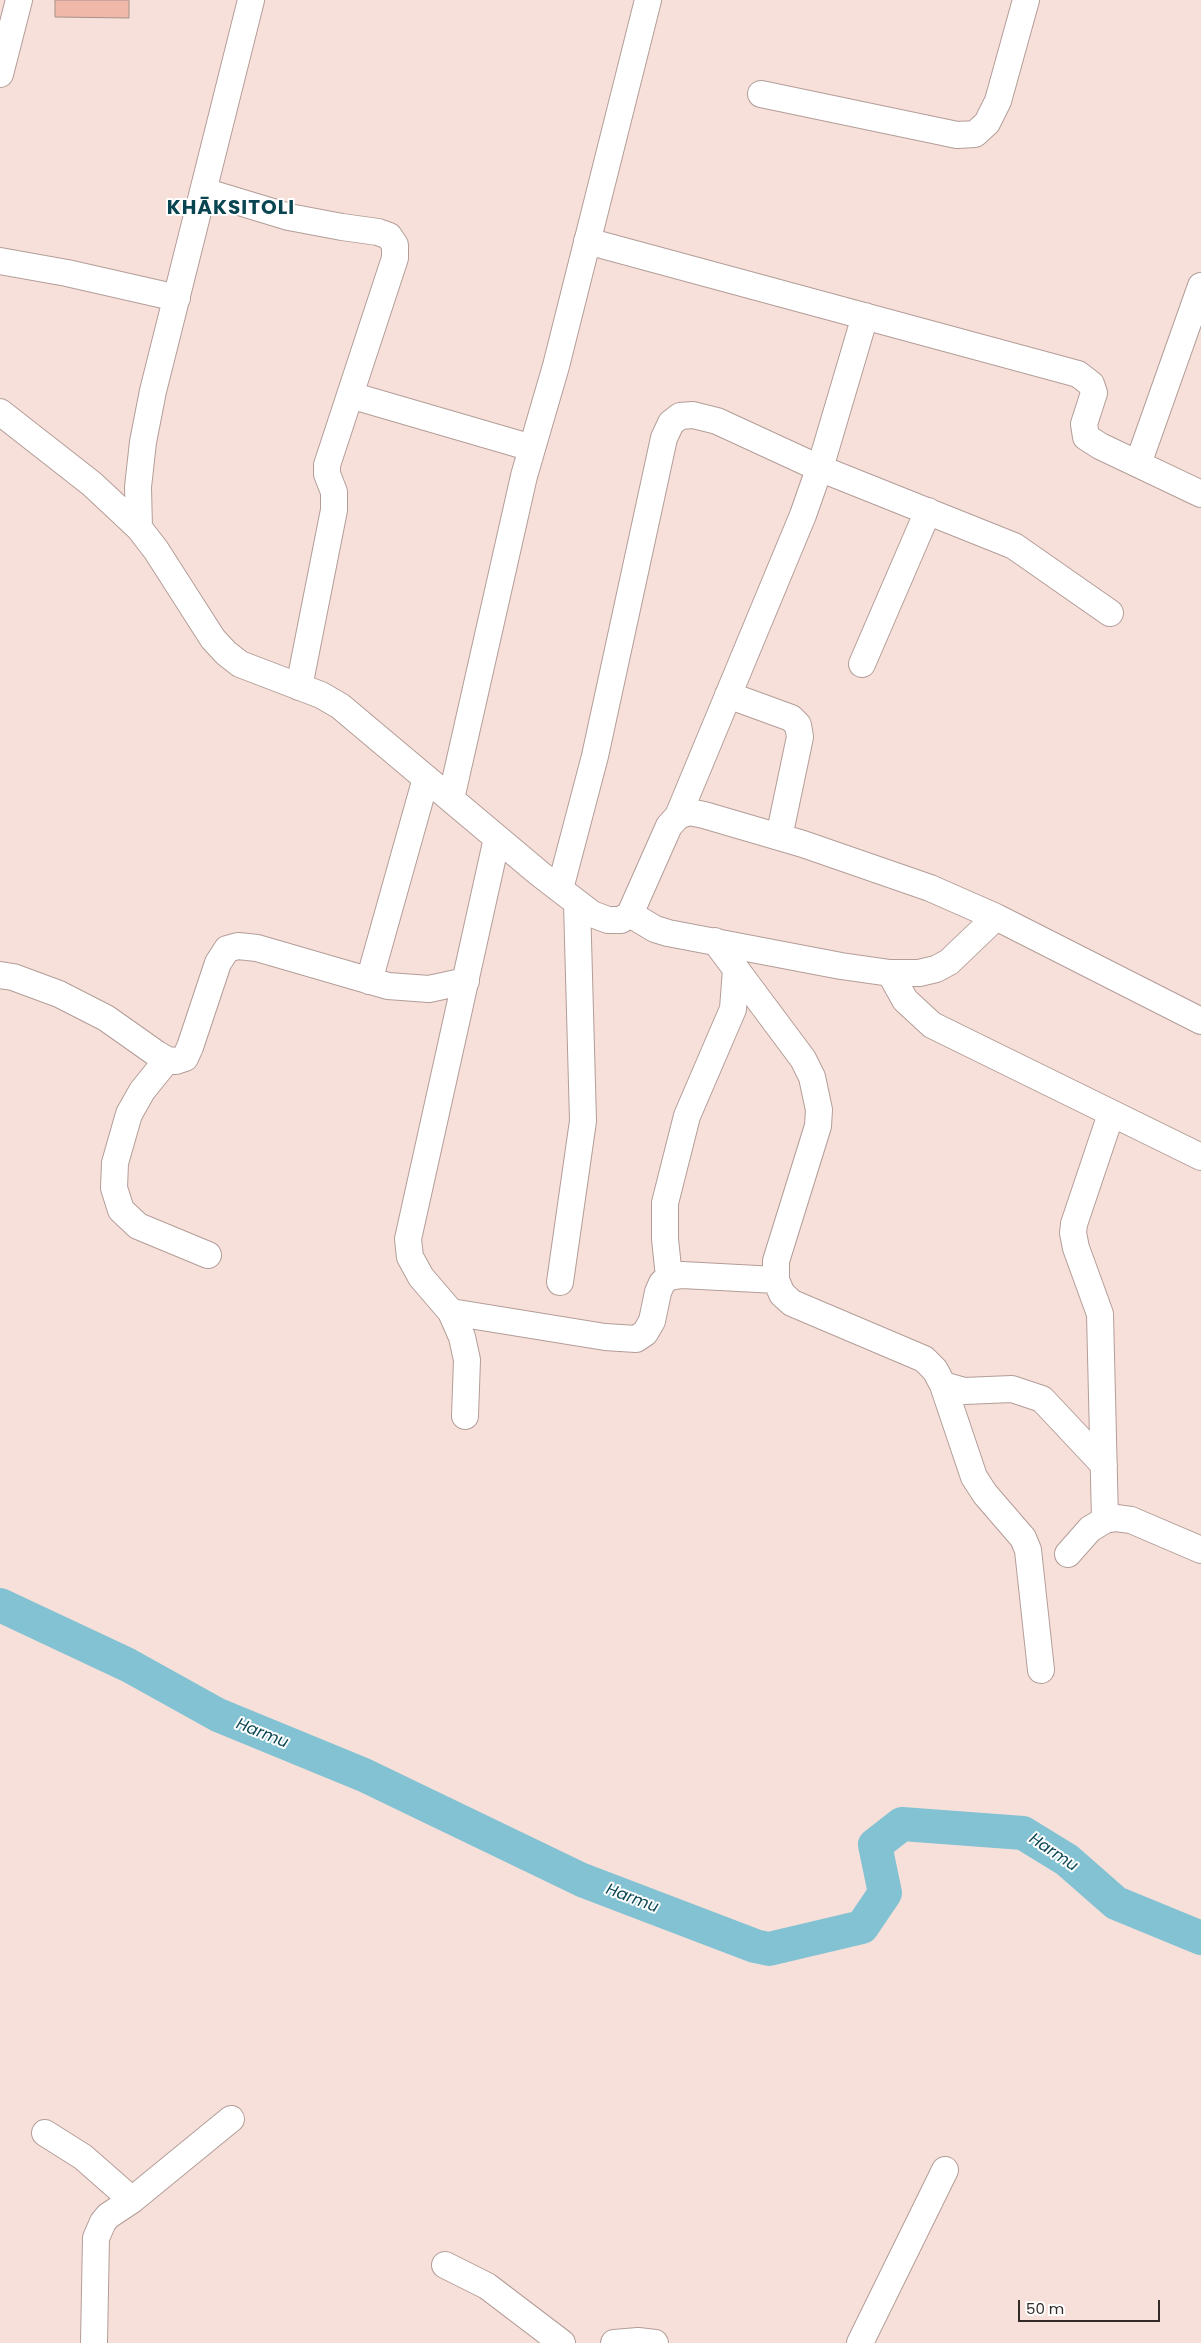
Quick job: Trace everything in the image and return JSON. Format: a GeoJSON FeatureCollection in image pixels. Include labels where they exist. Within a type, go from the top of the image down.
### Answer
{"type":"FeatureCollection","features":[{"type":"Feature","properties":{"kind":"street"},"geometry":{"type":"LineString","coordinates":[[0,74],[19,0]]}},
{"type":"Feature","properties":{"kind":"street"},"geometry":{"type":"LineString","coordinates":[[139,528],[138,487],[142,442],[251,0]]}},
{"type":"Feature","properties":{"kind":"street"},"geometry":{"type":"LineString","coordinates":[[451,799],[532,448],[556,366],[648,0]]}},
{"type":"Feature","properties":{"kind":"street"},"geometry":{"type":"LineString","coordinates":[[761,94],[957,135],[975,134],[986,124],[998,101],[1026,0]]}},
{"type":"Feature","properties":{"kind":"street"},"geometry":{"type":"LineString","coordinates":[[203,191],[289,217],[378,232],[389,236],[395,245],[395,258],[327,465],[327,474],[334,492],[334,510],[300,687]]}},
{"type":"Feature","properties":{"kind":"street"},"geometry":{"type":"LineString","coordinates":[[588,241],[1078,374],[1091,384],[1094,393],[1084,424],[1086,437],[1100,446],[1201,494]]}},
{"type":"Feature","properties":{"kind":"street"},"geometry":{"type":"LineString","coordinates":[[0,261],[67,273],[176,298]]}},
{"type":"Feature","properties":{"kind":"street"},"geometry":{"type":"LineString","coordinates":[[1138,464],[1201,286]]}},
{"type":"Feature","properties":{"kind":"street"},"geometry":{"type":"LineString","coordinates":[[0,412],[92,484],[139,528],[156,550],[213,638],[226,653],[240,664],[300,687],[340,706],[497,838],[592,914],[608,920],[622,920],[630,914],[669,826],[678,816],[803,515],[865,316]]}},
{"type":"Feature","properties":{"kind":"street"},"geometry":{"type":"LineString","coordinates":[[350,394],[532,448]]}},
{"type":"Feature","properties":{"kind":"street"},"geometry":{"type":"LineString","coordinates":[[560,1282],[583,1121],[569,896],[595,756],[664,438],[671,423],[680,416],[693,415],[717,421],[819,468],[1014,546],[1110,613]]}},
{"type":"Feature","properties":{"kind":"street"},"geometry":{"type":"LineString","coordinates":[[862,664],[928,511]]}},
{"type":"Feature","properties":{"kind":"street"},"geometry":{"type":"LineString","coordinates":[[728,696],[791,718],[798,725],[800,737],[779,837]]}},
{"type":"Feature","properties":{"kind":"street"},"geometry":{"type":"LineString","coordinates":[[369,981],[426,778]]}},
{"type":"Feature","properties":{"kind":"street"},"geometry":{"type":"LineString","coordinates":[[678,816],[689,812],[704,815],[896,875],[996,917],[1201,1022]]}},
{"type":"Feature","properties":{"kind":"street"},"geometry":{"type":"LineString","coordinates":[[465,1416],[467,1360],[462,1337],[452,1312],[421,1277],[410,1257],[408,1239],[497,838]]}},
{"type":"Feature","properties":{"kind":"street"},"geometry":{"type":"LineString","coordinates":[[630,914],[655,929],[841,966],[890,972],[918,972],[936,969],[949,962],[996,917]]}},
{"type":"Feature","properties":{"kind":"street"},"geometry":{"type":"LineString","coordinates":[[715,941],[803,1060],[812,1077],[818,1110],[818,1126],[776,1261],[776,1280],[782,1294],[792,1303],[924,1360],[935,1370],[943,1385],[974,1477],[985,1494],[1024,1538],[1028,1550],[1042,1670]]}},
{"type":"Feature","properties":{"kind":"street"},"geometry":{"type":"LineString","coordinates":[[0,975],[13,977],[59,994],[98,1014],[167,1060],[176,1061],[185,1058],[218,963],[227,949],[238,946],[257,948],[388,986],[429,989],[466,981]]}},
{"type":"Feature","properties":{"kind":"street"},"geometry":{"type":"LineString","coordinates":[[669,1277],[665,1239],[665,1203],[687,1116],[733,1009],[736,969]]}},
{"type":"Feature","properties":{"kind":"street"},"geometry":{"type":"LineString","coordinates":[[890,972],[906,1000],[932,1025],[1201,1158]]}},
{"type":"Feature","properties":{"kind":"street"},"geometry":{"type":"LineString","coordinates":[[167,1060],[142,1091],[129,1114],[115,1163],[114,1188],[121,1210],[138,1226],[208,1255]]}},
{"type":"Feature","properties":{"kind":"street"},"geometry":{"type":"LineString","coordinates":[[1104,1520],[1100,1314],[1076,1248],[1073,1233],[1074,1224],[1111,1114]]}},
{"type":"Feature","properties":{"kind":"street"},"geometry":{"type":"LineString","coordinates":[[452,1312],[614,1338],[636,1339],[645,1333],[652,1321],[662,1283],[669,1277],[682,1275],[776,1280]]}},
{"type":"Feature","properties":{"kind":"street"},"geometry":{"type":"LineString","coordinates":[[943,1385],[964,1391],[1012,1389],[1042,1398],[1104,1465]]}},
{"type":"Feature","properties":{"kind":"street"},"geometry":{"type":"LineString","coordinates":[[1068,1554],[1090,1528],[1104,1520],[1116,1518],[1131,1520],[1201,1550]]}},
{"type":"Feature","properties":{"kind":"street"},"geometry":{"type":"LineString","coordinates":[[94,2343],[96,2238],[108,2216],[132,2200],[232,2119]]}},
{"type":"Feature","properties":{"kind":"street"},"geometry":{"type":"LineString","coordinates":[[45,2133],[83,2157],[132,2200]]}},
{"type":"Feature","properties":{"kind":"street"},"geometry":{"type":"LineString","coordinates":[[860,2343],[945,2170]]}},
{"type":"Feature","properties":{"kind":"street"},"geometry":{"type":"LineString","coordinates":[[445,2265],[487,2286],[562,2343]]}},
{"type":"Feature","properties":{"kind":"street"},"geometry":{"type":"LineString","coordinates":[[614,2343],[638,2341],[655,2343]]}},
{"type":"Feature","properties":{"kind":"building"},"geometry":{"type":"Polygon","coordinates":[[[55,0],[129,0],[129,18],[55,17],[55,0]]]}},
{"type":"Feature","properties":{"kind":"waterway","name":"Harmu"},"geometry":{"type":"LineString","coordinates":[[0,1605],[128,1665],[218,1715],[364,1775],[582,1880],[755,1946],[769,1949],[862,1927],[885,1893],[875,1845],[902,1824],[1023,1833],[1067,1860],[1116,1903],[1201,1938]]}},
{"type":"Feature","properties":{"kind":"district","name":"KHĀKSITOLI"},"geometry":{"type":"Point","coordinates":[231,209]}}]}
